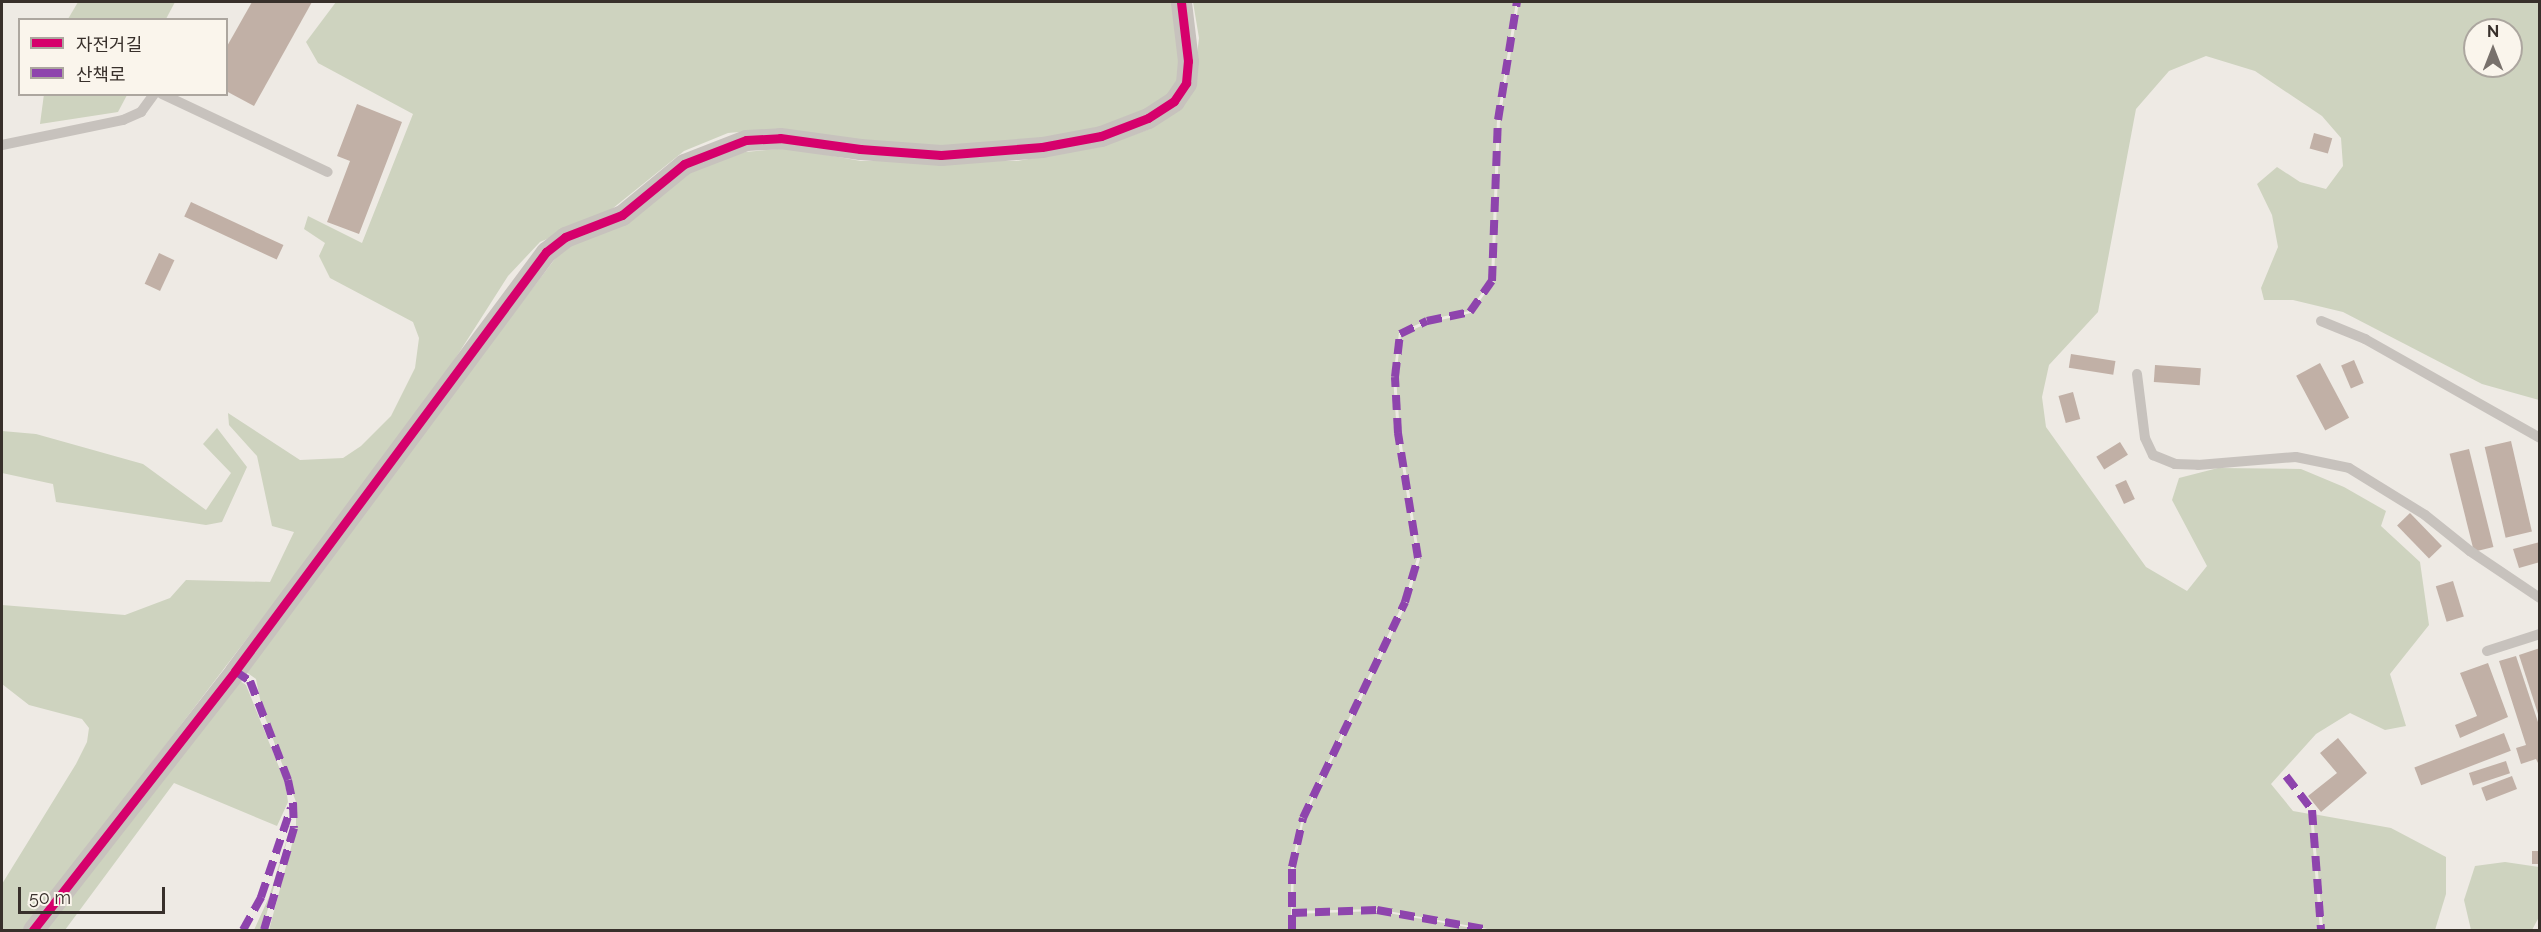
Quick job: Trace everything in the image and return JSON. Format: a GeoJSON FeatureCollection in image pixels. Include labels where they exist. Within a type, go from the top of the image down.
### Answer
{"type":"FeatureCollection","features":[{"type":"Feature","properties":{"kind":"street"},"geometry":{"type":"LineString","coordinates":[[33,930],[242,662],[546,252],[566,237],[622,215],[684,164],[746,140],[780,138],[860,149],[952,154],[1042,147],[1101,136],[1148,118],[1174,101],[1186,83],[1188,61],[1181,2]]}},
{"type":"Feature","properties":{"kind":"lane"},"geometry":{"type":"LineString","coordinates":[[2,145],[123,120],[141,112],[153,96]]}},
{"type":"Feature","properties":{"kind":"lane"},"geometry":{"type":"LineString","coordinates":[[166,96],[328,172]]}},
{"type":"Feature","properties":{"kind":"lane"},"geometry":{"type":"LineString","coordinates":[[2321,321],[2366,339],[2540,438]]}},
{"type":"Feature","properties":{"kind":"lane"},"geometry":{"type":"LineString","coordinates":[[2137,374],[2145,438],[2153,456],[2175,464],[2198,465],[2296,458],[2349,468],[2425,515],[2470,551],[2540,598]]}},
{"type":"Feature","properties":{"kind":"lane"},"geometry":{"type":"LineString","coordinates":[[2487,651],[2540,634]]}},
{"type":"Feature","properties":{"kind":"green space"},"geometry":{"type":"Polygon","coordinates":[[[78,2],[175,2],[167,18],[69,18],[78,2]]]}},
{"type":"Feature","properties":{"kind":"green space"},"geometry":{"type":"Polygon","coordinates":[[[336,2],[1174,2],[1182,62],[1178,81],[1166,100],[1102,128],[1044,141],[946,149],[750,131],[728,133],[684,151],[607,213],[540,242],[508,276],[425,406],[24,930],[2,930],[2,884],[76,764],[87,742],[89,728],[82,719],[29,705],[2,684],[2,605],[125,615],[170,598],[186,580],[270,582],[294,532],[272,526],[257,456],[229,425],[228,413],[300,460],[343,458],[361,446],[391,416],[415,368],[419,338],[413,322],[330,278],[319,256],[325,243],[304,229],[308,216],[362,243],[413,114],[318,63],[306,42],[336,2]]]}},
{"type":"Feature","properties":{"kind":"green space"},"geometry":{"type":"Polygon","coordinates":[[[1193,2],[1516,2],[1497,119],[1491,280],[1469,311],[1427,320],[1399,333],[1393,377],[1397,434],[1417,558],[1404,601],[1302,818],[1291,866],[1291,930],[269,930],[296,829],[296,802],[262,709],[256,679],[242,669],[561,251],[689,169],[725,154],[787,148],[861,161],[1017,161],[1099,147],[1150,129],[1182,108],[1193,88],[1199,38],[1193,2]]]}},
{"type":"Feature","properties":{"kind":"green space"},"geometry":{"type":"Polygon","coordinates":[[[1519,2],[2539,2],[2539,400],[2482,384],[2343,312],[2293,300],[2264,300],[2261,288],[2278,247],[2272,215],[2257,184],[2277,167],[2300,182],[2326,189],[2343,166],[2341,138],[2322,116],[2255,71],[2206,56],[2169,71],[2136,109],[2098,312],[2049,365],[2042,397],[2046,427],[2146,567],[2187,591],[2207,566],[2172,500],[2179,478],[2218,468],[2301,469],[2344,487],[2386,511],[2381,526],[2420,562],[2429,625],[2390,674],[2406,726],[2385,730],[2350,713],[2316,734],[2271,784],[2293,811],[2310,814],[2320,930],[1493,930],[1377,909],[1293,911],[1294,867],[1304,819],[1407,603],[1420,559],[1400,433],[1396,377],[1401,335],[1428,323],[1471,313],[1494,281],[1500,120],[1519,2]]]}},
{"type":"Feature","properties":{"kind":"green space"},"geometry":{"type":"Polygon","coordinates":[[[44,96],[126,96],[118,112],[40,124],[44,96]]]}},
{"type":"Feature","properties":{"kind":"green space"},"geometry":{"type":"Polygon","coordinates":[[[217,428],[247,467],[222,522],[206,525],[56,502],[53,484],[2,473],[2,431],[36,434],[143,464],[206,510],[231,473],[203,444],[217,428]]]}},
{"type":"Feature","properties":{"kind":"green space"},"geometry":{"type":"Polygon","coordinates":[[[236,678],[246,685],[285,782],[288,802],[277,826],[174,783],[65,930],[40,930],[236,678]]]}},
{"type":"Feature","properties":{"kind":"green space"},"geometry":{"type":"Polygon","coordinates":[[[2313,814],[2391,828],[2446,857],[2446,894],[2435,930],[2323,930],[2313,814]]]}},
{"type":"Feature","properties":{"kind":"green space"},"geometry":{"type":"Polygon","coordinates":[[[291,826],[262,930],[254,930],[269,897],[291,826]]]}},
{"type":"Feature","properties":{"kind":"green space"},"geometry":{"type":"Polygon","coordinates":[[[2505,862],[2539,867],[2539,917],[2532,930],[2471,930],[2464,900],[2475,866],[2505,862]]]}},
{"type":"Feature","properties":{"kind":"green space"},"geometry":{"type":"Polygon","coordinates":[[[1377,911],[1483,930],[1294,930],[1293,914],[1377,911]]]}},
{"type":"Feature","properties":{"kind":"building"},"geometry":{"type":"Polygon","coordinates":[[[252,2],[312,2],[254,106],[228,92],[228,44],[252,2]]]}},
{"type":"Feature","properties":{"kind":"building"},"geometry":{"type":"Polygon","coordinates":[[[357,104],[402,122],[359,234],[327,222],[350,161],[337,156],[357,104]]]}},
{"type":"Feature","properties":{"kind":"building"},"geometry":{"type":"Polygon","coordinates":[[[2314,133],[2332,138],[2328,154],[2310,148],[2314,133]]]}},
{"type":"Feature","properties":{"kind":"building"},"geometry":{"type":"Polygon","coordinates":[[[191,202],[283,245],[277,260],[184,217],[191,202]]]}},
{"type":"Feature","properties":{"kind":"building"},"geometry":{"type":"Polygon","coordinates":[[[159,253],[174,260],[160,291],[145,284],[159,253]]]}},
{"type":"Feature","properties":{"kind":"building"},"geometry":{"type":"Polygon","coordinates":[[[2071,354],[2115,361],[2113,375],[2069,368],[2071,354]]]}},
{"type":"Feature","properties":{"kind":"building"},"geometry":{"type":"Polygon","coordinates":[[[2354,360],[2364,383],[2351,388],[2341,365],[2354,360]]]}},
{"type":"Feature","properties":{"kind":"building"},"geometry":{"type":"Polygon","coordinates":[[[2320,363],[2349,418],[2325,430],[2296,376],[2320,363]]]}},
{"type":"Feature","properties":{"kind":"building"},"geometry":{"type":"Polygon","coordinates":[[[2155,365],[2201,368],[2200,385],[2154,382],[2155,365]]]}},
{"type":"Feature","properties":{"kind":"building"},"geometry":{"type":"Polygon","coordinates":[[[2073,392],[2080,419],[2066,423],[2059,396],[2073,392]]]}},
{"type":"Feature","properties":{"kind":"building"},"geometry":{"type":"Polygon","coordinates":[[[2511,441],[2532,532],[2506,538],[2485,447],[2511,441]]]}},
{"type":"Feature","properties":{"kind":"building"},"geometry":{"type":"Polygon","coordinates":[[[2120,442],[2128,455],[2104,470],[2096,457],[2120,442]]]}},
{"type":"Feature","properties":{"kind":"building"},"geometry":{"type":"Polygon","coordinates":[[[2469,449],[2493,547],[2474,552],[2450,454],[2469,449]]]}},
{"type":"Feature","properties":{"kind":"building"},"geometry":{"type":"Polygon","coordinates":[[[2126,480],[2135,499],[2124,504],[2115,485],[2126,480]]]}},
{"type":"Feature","properties":{"kind":"building"},"geometry":{"type":"Polygon","coordinates":[[[2410,513],[2442,546],[2429,559],[2397,526],[2410,513]]]}},
{"type":"Feature","properties":{"kind":"building"},"geometry":{"type":"Polygon","coordinates":[[[2540,542],[2540,562],[2519,568],[2513,549],[2540,542]]]}},
{"type":"Feature","properties":{"kind":"building"},"geometry":{"type":"Polygon","coordinates":[[[2453,581],[2464,616],[2447,622],[2436,586],[2453,581]]]}},
{"type":"Feature","properties":{"kind":"building"},"geometry":{"type":"Polygon","coordinates":[[[2540,648],[2540,717],[2539,717],[2519,655],[2540,648]]]}},
{"type":"Feature","properties":{"kind":"building"},"geometry":{"type":"Polygon","coordinates":[[[2516,656],[2540,728],[2540,767],[2536,759],[2521,764],[2516,748],[2526,745],[2499,661],[2516,656]]]}},
{"type":"Feature","properties":{"kind":"building"},"geometry":{"type":"Polygon","coordinates":[[[2488,663],[2508,717],[2460,738],[2455,725],[2477,716],[2460,673],[2488,663]]]}},
{"type":"Feature","properties":{"kind":"building"},"geometry":{"type":"Polygon","coordinates":[[[2504,733],[2511,751],[2421,785],[2414,767],[2504,733]]]}},
{"type":"Feature","properties":{"kind":"building"},"geometry":{"type":"Polygon","coordinates":[[[2338,738],[2367,773],[2321,812],[2308,796],[2337,773],[2320,753],[2338,738]]]}},
{"type":"Feature","properties":{"kind":"building"},"geometry":{"type":"Polygon","coordinates":[[[2506,761],[2510,773],[2473,785],[2469,773],[2506,761]]]}},
{"type":"Feature","properties":{"kind":"building"},"geometry":{"type":"Polygon","coordinates":[[[2512,776],[2517,789],[2486,801],[2481,788],[2512,776]]]}},
{"type":"Feature","properties":{"kind":"building"},"geometry":{"type":"Polygon","coordinates":[[[2532,851],[2540,851],[2540,864],[2532,864],[2532,851]]]}},
{"type":"Feature","properties":{"kind":"marked path"},"geometry":{"type":"LineString","coordinates":[[1292,930],[1292,867],[1303,818],[1405,602],[1418,558],[1398,433],[1395,377],[1400,334],[1427,321],[1470,312],[1492,281],[1498,120],[1517,2]]}},
{"type":"Feature","properties":{"kind":"marked path"},"geometry":{"type":"LineString","coordinates":[[235,671],[250,681],[288,780],[293,803],[294,828],[264,930]]}},
{"type":"Feature","properties":{"kind":"marked path"},"geometry":{"type":"LineString","coordinates":[[2286,776],[2312,810],[2321,930]]}},
{"type":"Feature","properties":{"kind":"marked path"},"geometry":{"type":"LineString","coordinates":[[243,930],[261,897],[291,808]]}},
{"type":"Feature","properties":{"kind":"marked path"},"geometry":{"type":"LineString","coordinates":[[1292,913],[1377,910],[1489,930]]}},
{"type":"Feature","properties":{"kind":"cycle path"},"geometry":{"type":"LineString","coordinates":[[33,930],[235,671],[546,252],[565,237],[622,215],[684,164],[746,140],[780,138],[860,149],[941,155],[1042,147],[1101,136],[1148,118],[1174,101],[1186,83],[1188,61],[1181,2]]}}]}
